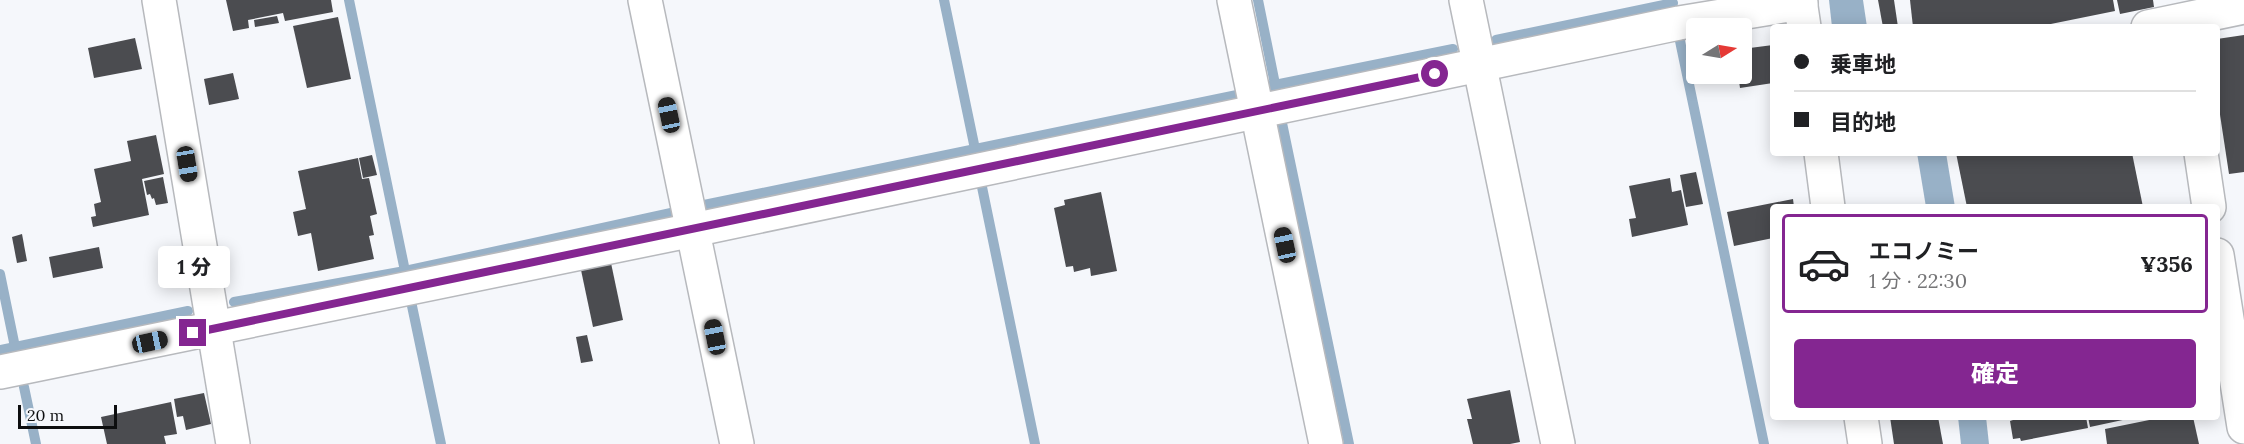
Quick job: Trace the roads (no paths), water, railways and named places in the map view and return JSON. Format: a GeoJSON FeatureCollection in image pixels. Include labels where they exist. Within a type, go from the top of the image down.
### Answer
{"type":"FeatureCollection","features":[{"type":"Feature","properties":{"kind":"street"},"geometry":{"type":"LineString","coordinates":[[159,0],[233,444]]}},
{"type":"Feature","properties":{"kind":"street"},"geometry":{"type":"LineString","coordinates":[[645,0],[737,444]]}},
{"type":"Feature","properties":{"kind":"street"},"geometry":{"type":"LineString","coordinates":[[1234,0],[1326,444]]}},
{"type":"Feature","properties":{"kind":"street"},"geometry":{"type":"LineString","coordinates":[[1466,0],[1558,444]]}},
{"type":"Feature","properties":{"kind":"street"},"geometry":{"type":"LineString","coordinates":[[2157,24],[2180,16],[2244,7]]}},
{"type":"Feature","properties":{"kind":"street"},"geometry":{"type":"LineString","coordinates":[[0,372],[693,230],[1679,23],[1802,10]]}},
{"type":"Feature","properties":{"kind":"street"},"geometry":{"type":"LineString","coordinates":[[1821,156],[1828,204]]}},
{"type":"Feature","properties":{"kind":"street"},"geometry":{"type":"LineString","coordinates":[[2201,156],[2209,204]]}},
{"type":"Feature","properties":{"kind":"street"},"geometry":{"type":"LineString","coordinates":[[2220,274],[2244,427]]}},
{"type":"Feature","properties":{"kind":"street"},"geometry":{"type":"LineString","coordinates":[[1861,420],[1865,444]]}},
{"type":"Feature","properties":{"kind":"water"},"geometry":{"type":"Polygon","coordinates":[[[1829,0],[1863,0],[1867,24],[1832,24],[1829,0]]]}},
{"type":"Feature","properties":{"kind":"water"},"geometry":{"type":"Polygon","coordinates":[[[1918,156],[1946,156],[1954,204],[1926,204],[1918,156]]]}},
{"type":"Feature","properties":{"kind":"water"},"geometry":{"type":"Polygon","coordinates":[[[1958,420],[1986,420],[1989,444],[1961,444],[1958,420]]]}},
{"type":"Feature","properties":{"kind":"waterway"},"geometry":{"type":"LineString","coordinates":[[349,0],[405,271]]}},
{"type":"Feature","properties":{"kind":"waterway"},"geometry":{"type":"LineString","coordinates":[[944,0],[975,149]]}},
{"type":"Feature","properties":{"kind":"waterway"},"geometry":{"type":"LineString","coordinates":[[1258,0],[1276,89]]}},
{"type":"Feature","properties":{"kind":"waterway"},"geometry":{"type":"LineString","coordinates":[[1496,40],[1673,3]]}},
{"type":"Feature","properties":{"kind":"waterway"},"geometry":{"type":"LineString","coordinates":[[1680,41],[1764,444]]}},
{"type":"Feature","properties":{"kind":"waterway"},"geometry":{"type":"LineString","coordinates":[[1269,86],[1453,49]]}},
{"type":"Feature","properties":{"kind":"waterway"},"geometry":{"type":"LineString","coordinates":[[704,205],[1237,95]]}},
{"type":"Feature","properties":{"kind":"waterway"},"geometry":{"type":"LineString","coordinates":[[1282,123],[1349,444]]}},
{"type":"Feature","properties":{"kind":"waterway"},"geometry":{"type":"LineString","coordinates":[[982,187],[1035,444]]}},
{"type":"Feature","properties":{"kind":"waterway"},"geometry":{"type":"LineString","coordinates":[[234,302],[405,271],[671,213]]}},
{"type":"Feature","properties":{"kind":"waterway"},"geometry":{"type":"LineString","coordinates":[[0,274],[15,347]]}},
{"type":"Feature","properties":{"kind":"waterway"},"geometry":{"type":"LineString","coordinates":[[412,306],[441,444]]}},
{"type":"Feature","properties":{"kind":"waterway"},"geometry":{"type":"LineString","coordinates":[[0,350],[188,311]]}},
{"type":"Feature","properties":{"kind":"waterway"},"geometry":{"type":"LineString","coordinates":[[24,387],[36,444]]}}]}
